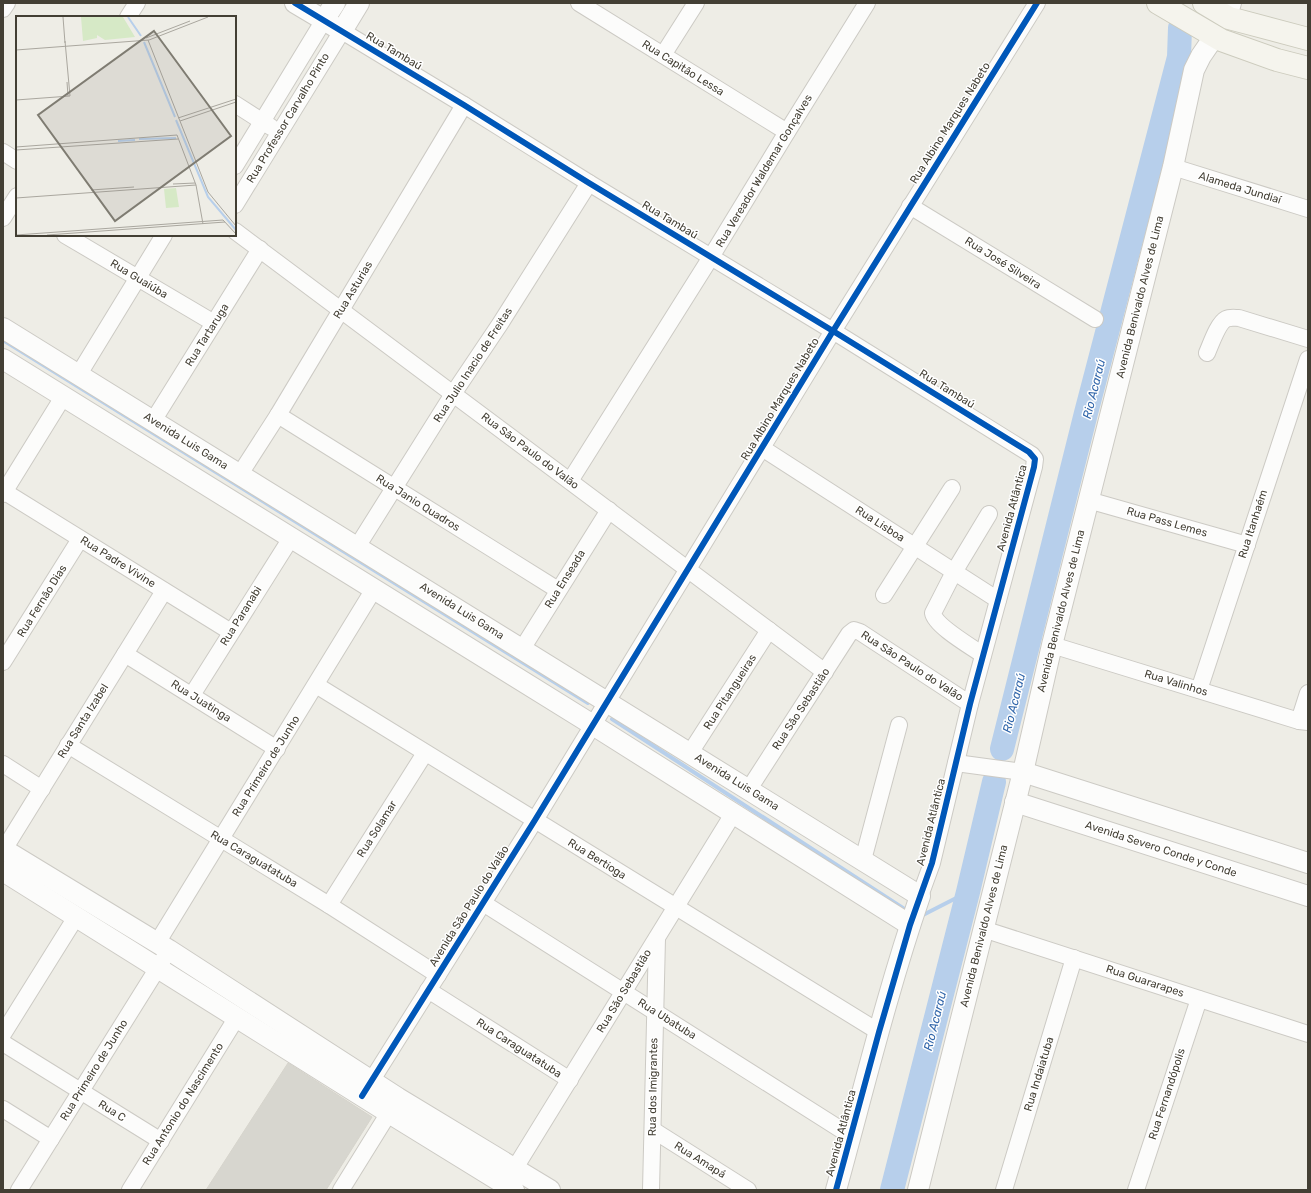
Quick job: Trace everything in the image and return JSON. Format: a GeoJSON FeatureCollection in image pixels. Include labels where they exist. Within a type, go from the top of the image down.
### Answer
{"type":"FeatureCollection","features":[{"type":"Feature","properties":{"kind":"main road"},"geometry":{"type":"LineString","coordinates":[[1158,3],[1214,37],[1277,60],[1308,68]]}},
{"type":"Feature","properties":{"kind":"main road"},"geometry":{"type":"LineString","coordinates":[[1204,3],[1231,11],[1308,39]]}},
{"type":"Feature","properties":{"kind":"street"},"geometry":{"type":"LineString","coordinates":[[3,9],[7,3]]}},
{"type":"Feature","properties":{"kind":"street"},"geometry":{"type":"LineString","coordinates":[[129,16],[137,3]]}},
{"type":"Feature","properties":{"kind":"street","name":"Rua Tambaú"},"geometry":{"type":"LineString","coordinates":[[295,3],[834,331],[1029,452],[1034,457]]}},
{"type":"Feature","properties":{"kind":"street"},"geometry":{"type":"LineString","coordinates":[[324,20],[335,3]]}},
{"type":"Feature","properties":{"kind":"street"},"geometry":{"type":"LineString","coordinates":[[342,31],[359,3]]}},
{"type":"Feature","properties":{"kind":"street","name":"Rua Capitão Lessa"},"geometry":{"type":"LineString","coordinates":[[580,3],[787,132]]}},
{"type":"Feature","properties":{"kind":"street"},"geometry":{"type":"LineString","coordinates":[[663,55],[696,3]]}},
{"type":"Feature","properties":{"kind":"street","name":"Rua Vereador Waldemar Gonçalves"},"geometry":{"type":"LineString","coordinates":[[570,481],[712,257],[867,3]]}},
{"type":"Feature","properties":{"kind":"street","name":"Rua Albino Marques Nabeto"},"geometry":{"type":"LineString","coordinates":[[593,725],[910,206],[1038,3]]}},
{"type":"Feature","properties":{"kind":"street","name":"Rua Professor Carvalho Pinto"},"geometry":{"type":"LineString","coordinates":[[236,164],[324,20]]}},
{"type":"Feature","properties":{"kind":"street","name":"Rua Professor Carvalho Pinto"},"geometry":{"type":"LineString","coordinates":[[236,203],[342,31]]}},
{"type":"Feature","properties":{"kind":"street","name":"Avenida Benivaldo Alves de Lima"},"geometry":{"type":"LineString","coordinates":[[918,1190],[1015,802],[1016,771],[1052,645],[1173,168],[1194,70],[1201,56],[1214,37]]}},
{"type":"Feature","properties":{"kind":"street"},"geometry":{"type":"LineString","coordinates":[[236,105],[279,132]]}},
{"type":"Feature","properties":{"kind":"street","name":"Rua Asturias"},"geometry":{"type":"LineString","coordinates":[[240,474],[278,415],[464,105]]}},
{"type":"Feature","properties":{"kind":"street"},"geometry":{"type":"LineString","coordinates":[[3,152],[16,160]]}},
{"type":"Feature","properties":{"kind":"street","name":"Alameda Jundiaí"},"geometry":{"type":"LineString","coordinates":[[1173,168],[1308,208]]}},
{"type":"Feature","properties":{"kind":"street","name":"Rua Julio Inacio de Freitas"},"geometry":{"type":"LineString","coordinates":[[357,547],[453,394],[500,324],[589,183]]}},
{"type":"Feature","properties":{"kind":"street"},"geometry":{"type":"LineString","coordinates":[[3,218],[15,202]]}},
{"type":"Feature","properties":{"kind":"street","name":"Rua José Silveira"},"geometry":{"type":"LineString","coordinates":[[910,206],[1095,319]]}},
{"type":"Feature","properties":{"kind":"street","name":"Rua São Paulo do Valão"},"geometry":{"type":"LineString","coordinates":[[236,232],[825,672]]}},
{"type":"Feature","properties":{"kind":"street","name":"Rua Guaiúba"},"geometry":{"type":"LineString","coordinates":[[67,236],[214,323]]}},
{"type":"Feature","properties":{"kind":"street"},"geometry":{"type":"LineString","coordinates":[[79,374],[163,236]]}},
{"type":"Feature","properties":{"kind":"street","name":"Rua Tartaruga"},"geometry":{"type":"LineString","coordinates":[[153,421],[260,250]]}},
{"type":"Feature","properties":{"kind":"street"},"geometry":{"type":"LineString","coordinates":[[1207,353],[1220,325],[1225,320],[1232,318],[1239,318],[1308,339]]}},
{"type":"Feature","properties":{"kind":"street","name":"Avenida Luis Gama"},"geometry":{"type":"LineString","coordinates":[[3,328],[920,896]]}},
{"type":"Feature","properties":{"kind":"street"},"geometry":{"type":"LineString","coordinates":[[3,359],[593,725],[910,925]]}},
{"type":"Feature","properties":{"kind":"street","name":"Rua Itanhaém"},"geometry":{"type":"LineString","coordinates":[[1199,690],[1308,359]]}},
{"type":"Feature","properties":{"kind":"street"},"geometry":{"type":"LineString","coordinates":[[4,493],[63,397]]}},
{"type":"Feature","properties":{"kind":"street","name":"Rua Janio Quadros"},"geometry":{"type":"LineString","coordinates":[[278,415],[558,590]]}},
{"type":"Feature","properties":{"kind":"street","name":"Rua Lisboa"},"geometry":{"type":"LineString","coordinates":[[762,448],[998,600]]}},
{"type":"Feature","properties":{"kind":"street","name":"Avenida Atlântica"},"geometry":{"type":"LineString","coordinates":[[836,1190],[910,925],[932,863],[963,763],[970,704],[1034,467],[1034,457]]}},
{"type":"Feature","properties":{"kind":"street"},"geometry":{"type":"LineString","coordinates":[[884,595],[952,488]]}},
{"type":"Feature","properties":{"kind":"street","name":"Rua Padre Vivine"},"geometry":{"type":"LineString","coordinates":[[4,493],[231,632]]}},
{"type":"Feature","properties":{"kind":"street","name":"Rua Pass Lemes"},"geometry":{"type":"LineString","coordinates":[[1088,500],[1247,545]]}},
{"type":"Feature","properties":{"kind":"street","name":"Rua Enseada"},"geometry":{"type":"LineString","coordinates":[[522,649],[609,510]]}},
{"type":"Feature","properties":{"kind":"street"},"geometry":{"type":"LineString","coordinates":[[983,655],[942,627],[934,617],[933,613],[954,572],[989,514]]}},
{"type":"Feature","properties":{"kind":"street","name":"Rua Paranabi"},"geometry":{"type":"LineString","coordinates":[[192,695],[290,538]]}},
{"type":"Feature","properties":{"kind":"street","name":"Rua Fernão Dias"},"geometry":{"type":"LineString","coordinates":[[3,662],[80,539]]}},
{"type":"Feature","properties":{"kind":"street","name":"Rua Primeiro de Junho"},"geometry":{"type":"LineString","coordinates":[[19,1190],[158,968],[163,946],[221,839],[374,589]]}},
{"type":"Feature","properties":{"kind":"street","name":"Rua Santa Izabel"},"geometry":{"type":"LineString","coordinates":[[3,850],[164,591]]}},
{"type":"Feature","properties":{"kind":"street","name":"Rua Pitangueiras"},"geometry":{"type":"LineString","coordinates":[[690,753],[769,630]]}},
{"type":"Feature","properties":{"kind":"street","name":"Rua São Paulo do Valão"},"geometry":{"type":"LineString","coordinates":[[854,630],[860,632],[970,704]]}},
{"type":"Feature","properties":{"kind":"street","name":"Rua São Sebastião"},"geometry":{"type":"LineString","coordinates":[[749,789],[849,634],[854,630]]}},
{"type":"Feature","properties":{"kind":"street","name":"Rua Valinhos"},"geometry":{"type":"LineString","coordinates":[[1052,645],[1303,722]]}},
{"type":"Feature","properties":{"kind":"street","name":"Rua Juatinga"},"geometry":{"type":"LineString","coordinates":[[125,654],[277,749]]}},
{"type":"Feature","properties":{"kind":"street","name":"Rua Bertioga"},"geometry":{"type":"LineString","coordinates":[[316,686],[879,1032]]}},
{"type":"Feature","properties":{"kind":"street"},"geometry":{"type":"LineString","coordinates":[[1303,722],[1308,693]]}},
{"type":"Feature","properties":{"kind":"street","name":"Avenida São Paulo do Valão"},"geometry":{"type":"LineString","coordinates":[[367,1088],[593,725]]}},
{"type":"Feature","properties":{"kind":"street"},"geometry":{"type":"LineString","coordinates":[[863,860],[899,725]]}},
{"type":"Feature","properties":{"kind":"street","name":"Rua Caraguatatuba"},"geometry":{"type":"LineString","coordinates":[[68,745],[329,905],[438,975]]}},
{"type":"Feature","properties":{"kind":"street","name":"Rua Solamar"},"geometry":{"type":"LineString","coordinates":[[329,905],[425,753]]}},
{"type":"Feature","properties":{"kind":"street"},"geometry":{"type":"LineString","coordinates":[[963,763],[1016,771],[1308,863]]}},
{"type":"Feature","properties":{"kind":"street"},"geometry":{"type":"LineString","coordinates":[[3,764],[42,789]]}},
{"type":"Feature","properties":{"kind":"street","name":"Avenida Severo Conde y Conde"},"geometry":{"type":"LineString","coordinates":[[1015,802],[1308,896]]}},
{"type":"Feature","properties":{"kind":"street","name":"Rua São Sebastião"},"geometry":{"type":"LineString","coordinates":[[515,1168],[733,814]]}},
{"type":"Feature","properties":{"kind":"street"},"geometry":{"type":"LineString","coordinates":[[3,850],[163,946],[514,1190]]}},
{"type":"Feature","properties":{"kind":"street"},"geometry":{"type":"LineString","coordinates":[[3,871],[237,1017],[367,1088]]}},
{"type":"Feature","properties":{"kind":"street","name":"Rua Ubatuba"},"geometry":{"type":"LineString","coordinates":[[483,903],[851,1136]]}},
{"type":"Feature","properties":{"kind":"street"},"geometry":{"type":"LineString","coordinates":[[3,1034],[76,917]]}},
{"type":"Feature","properties":{"kind":"street","name":"Rua Guararapes"},"geometry":{"type":"LineString","coordinates":[[983,929],[1308,1034]]}},
{"type":"Feature","properties":{"kind":"street","name":"Rua dos Imigrantes"},"geometry":{"type":"LineString","coordinates":[[651,1190],[657,936]]}},
{"type":"Feature","properties":{"kind":"street","name":"Rua Indaiatuba"},"geometry":{"type":"LineString","coordinates":[[1004,1190],[1074,958]]}},
{"type":"Feature","properties":{"kind":"street","name":"Rua Caraguatatuba"},"geometry":{"type":"LineString","coordinates":[[428,990],[570,1080]]}},
{"type":"Feature","properties":{"kind":"street","name":"Rua Fernandópolis"},"geometry":{"type":"LineString","coordinates":[[1136,1190],[1199,999]]}},
{"type":"Feature","properties":{"kind":"street","name":"Rua Antonio do Nascimento"},"geometry":{"type":"LineString","coordinates":[[130,1190],[237,1017]]}},
{"type":"Feature","properties":{"kind":"street","name":"Rua C"},"geometry":{"type":"LineString","coordinates":[[3,1043],[161,1141]]}},
{"type":"Feature","properties":{"kind":"street"},"geometry":{"type":"LineString","coordinates":[[393,1105],[515,1168],[550,1190]]}},
{"type":"Feature","properties":{"kind":"street"},"geometry":{"type":"LineString","coordinates":[[341,1190],[393,1105]]}},
{"type":"Feature","properties":{"kind":"street"},"geometry":{"type":"LineString","coordinates":[[3,1109],[51,1139]]}},
{"type":"Feature","properties":{"kind":"street","name":"Rua Amapá"},"geometry":{"type":"LineString","coordinates":[[653,1130],[748,1190]]}},
{"type":"Feature","properties":{"kind":"building"},"geometry":{"type":"Polygon","coordinates":[[[288,1063],[372,1117],[326,1190],[206,1190],[288,1063]]]}},
{"type":"Feature","properties":{"kind":"waterway","name":"Rio Acaraú"},"geometry":{"type":"LineString","coordinates":[[1002,749],[1086,413],[1179,57],[1180,28]]}},
{"type":"Feature","properties":{"kind":"waterway"},"geometry":{"type":"LineString","coordinates":[[3,340],[588,703]]}},
{"type":"Feature","properties":{"kind":"waterway"},"geometry":{"type":"LineString","coordinates":[[612,719],[909,912]]}},
{"type":"Feature","properties":{"kind":"waterway","name":"Rio Acaraú"},"geometry":{"type":"LineString","coordinates":[[892,1190],[968,892],[994,782]]}},
{"type":"Feature","properties":{"kind":"waterway"},"geometry":{"type":"LineString","coordinates":[[921,916],[968,892]]}},
{"type":"Feature","properties":{"kind":"cycle path"},"geometry":{"type":"LineString","coordinates":[[295,3],[833,331],[1029,452],[1035,459],[970,704],[932,863],[910,925],[836,1190]]}},
{"type":"Feature","properties":{"kind":"cycle path"},"geometry":{"type":"LineString","coordinates":[[362,1096],[535,820],[833,331],[1037,3]]}}]}
